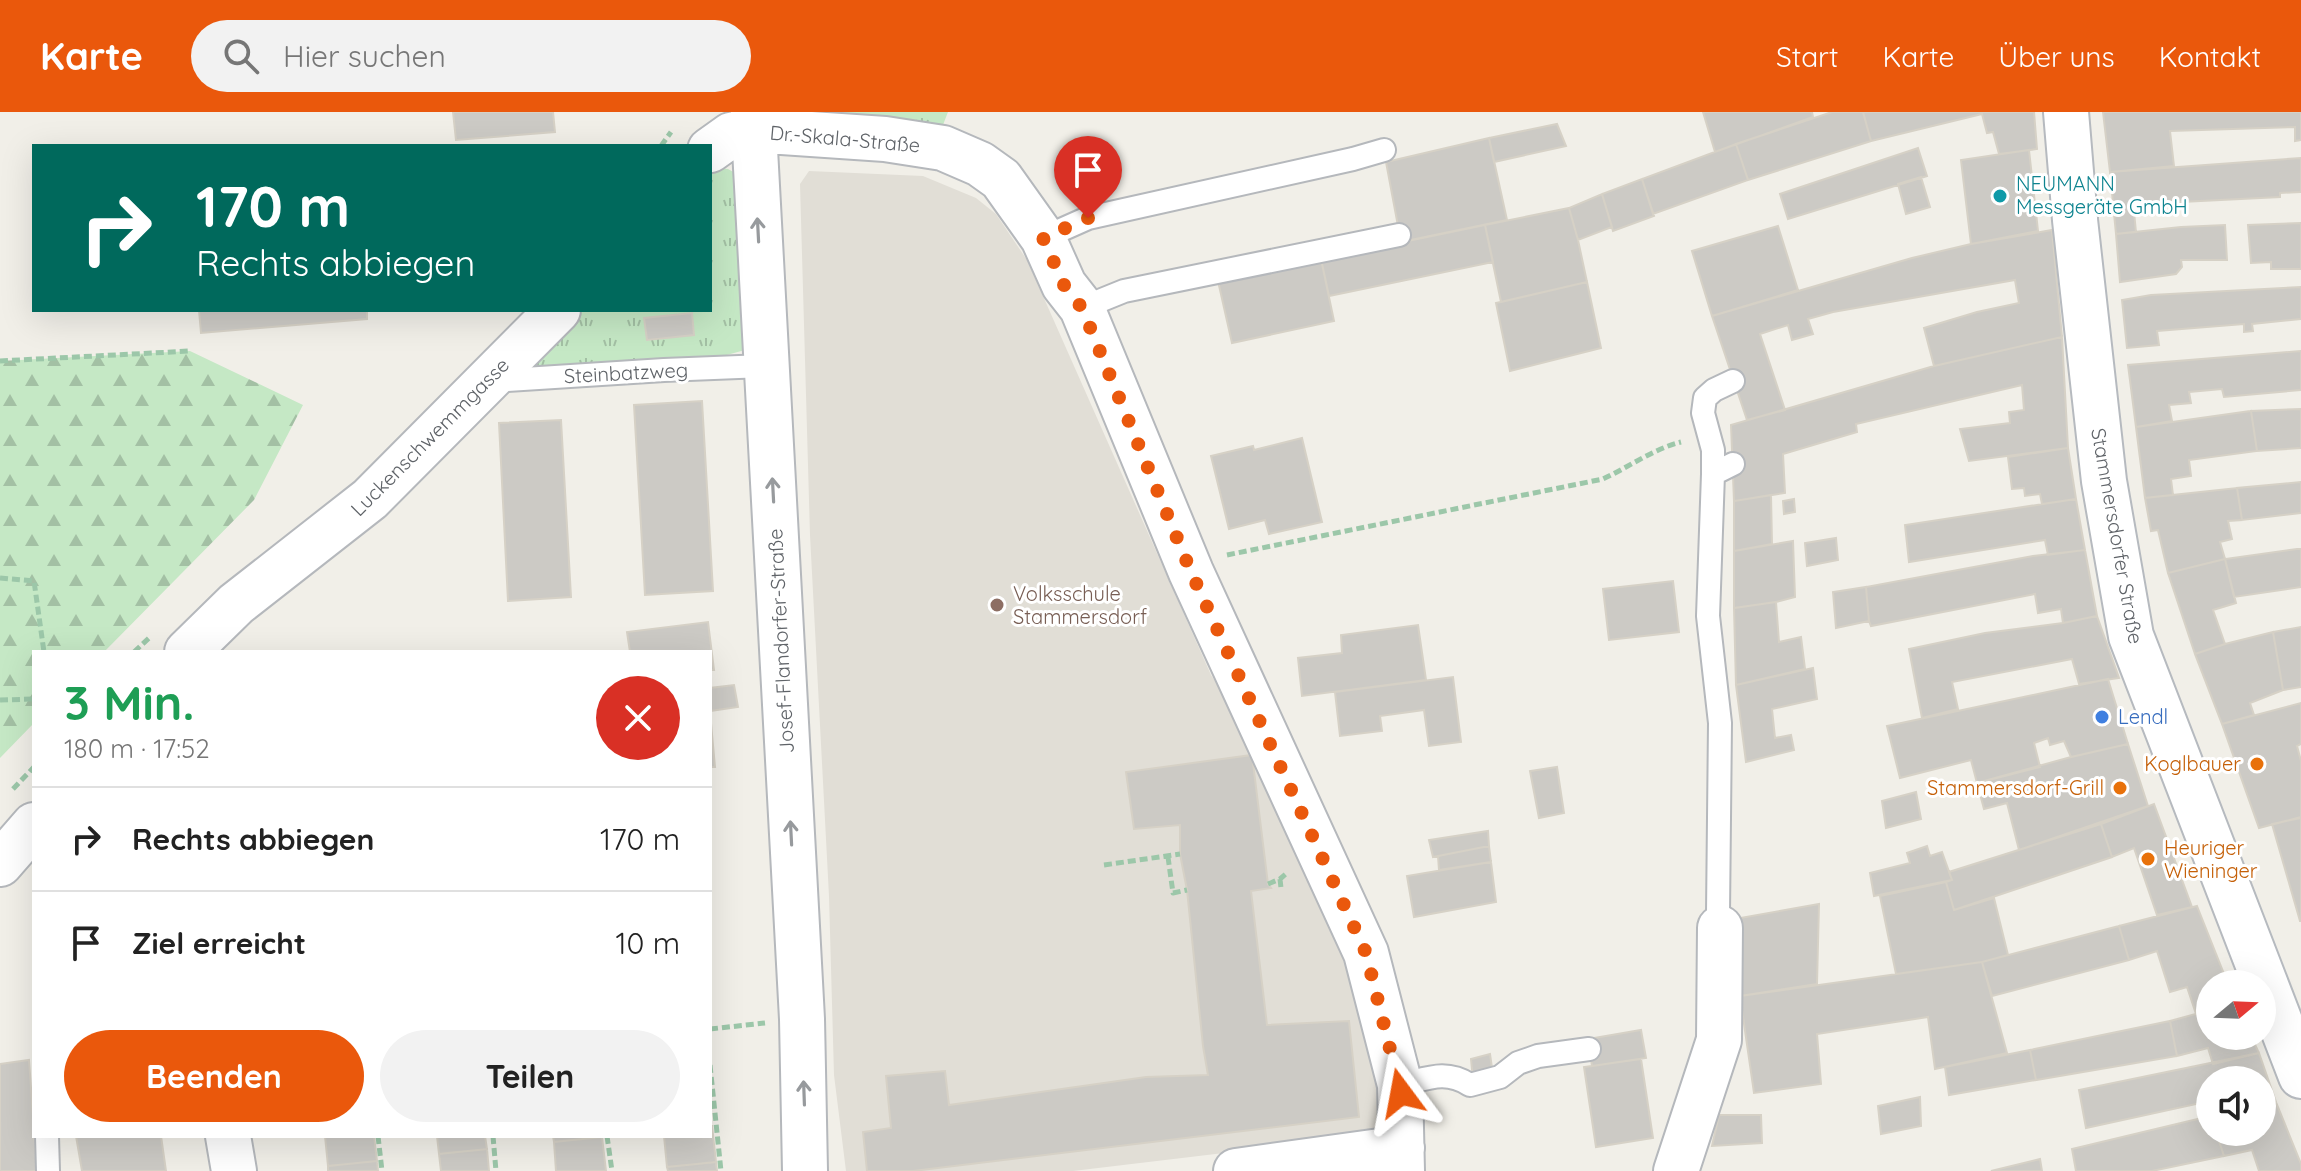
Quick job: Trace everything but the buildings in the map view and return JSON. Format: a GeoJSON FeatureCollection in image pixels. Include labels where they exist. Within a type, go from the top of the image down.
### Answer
{"type":"FeatureCollection","features":[{"type":"Feature","properties":{"kind":"street","name":"Stammersdorfer Straße"},"geometry":{"type":"LineString","coordinates":[[2066,112],[2104,481],[2131,636],[2301,1076]]}},
{"type":"Feature","properties":{"kind":"street"},"geometry":{"type":"LineString","coordinates":[[712,149],[752,121]]}},
{"type":"Feature","properties":{"kind":"street","name":"Dr.-Skala-Straße"},"geometry":{"type":"LineString","coordinates":[[752,121],[943,148],[980,164],[1001,179],[1043,238],[1064,285],[1082,308],[1191,572],[1366,953],[1400,1085],[1402,1159]]}},
{"type":"Feature","properties":{"kind":"street","name":"Josef-Flandorfer-Straße"},"geometry":{"type":"LineString","coordinates":[[752,121],[802,1019],[805,1171]]}},
{"type":"Feature","properties":{"kind":"street","name":"Luckenschwemmgasse"},"geometry":{"type":"LineString","coordinates":[[189,650],[236,604],[370,499],[556,312]]}},
{"type":"Feature","properties":{"kind":"street"},"geometry":{"type":"LineString","coordinates":[[0,864],[19,812]]}},
{"type":"Feature","properties":{"kind":"street"},"geometry":{"type":"LineString","coordinates":[[1676,1171],[1719,1040],[1720,928]]}},
{"type":"Feature","properties":{"kind":"street"},"geometry":{"type":"LineString","coordinates":[[228,1138],[234,1171]]}},
{"type":"Feature","properties":{"kind":"street"},"geometry":{"type":"LineString","coordinates":[[1236,1171],[1402,1159]]}},
{"type":"Feature","properties":{"kind":"lane"},"geometry":{"type":"LineString","coordinates":[[1043,238],[1088,218],[1384,150]]}},
{"type":"Feature","properties":{"kind":"lane"},"geometry":{"type":"LineString","coordinates":[[1082,308],[1124,291],[1399,235]]}},
{"type":"Feature","properties":{"kind":"lane","name":"Steinbatzweg"},"geometry":{"type":"LineString","coordinates":[[487,381],[766,366]]}},
{"type":"Feature","properties":{"kind":"lane"},"geometry":{"type":"LineString","coordinates":[[1720,928],[1720,723],[1708,616],[1723,469],[1713,450],[1703,413],[1705,398],[1733,381]]}},
{"type":"Feature","properties":{"kind":"lane"},"geometry":{"type":"LineString","coordinates":[[1400,1085],[1440,1075],[1456,1077],[1470,1085],[1485,1083],[1500,1077],[1518,1063],[1538,1056],[1589,1049]]}},
{"type":"Feature","properties":{"kind":"lane"},"geometry":{"type":"LineString","coordinates":[[47,1138],[48,1171]]}},
{"type":"Feature","properties":{"kind":"path"},"geometry":{"type":"LineString","coordinates":[[0,361],[190,351]]}},
{"type":"Feature","properties":{"kind":"path"},"geometry":{"type":"LineString","coordinates":[[1191,572],[1220,557],[1603,479],[1669,445],[1709,434]]}},
{"type":"Feature","properties":{"kind":"path"},"geometry":{"type":"LineString","coordinates":[[0,578],[34,581],[44,650]]}},
{"type":"Feature","properties":{"kind":"path"},"geometry":{"type":"LineString","coordinates":[[0,700],[32,699]]}},
{"type":"Feature","properties":{"kind":"path"},"geometry":{"type":"LineString","coordinates":[[19,812],[32,773]]}},
{"type":"Feature","properties":{"kind":"path"},"geometry":{"type":"LineString","coordinates":[[1104,865],[1180,854]]}},
{"type":"Feature","properties":{"kind":"path"},"geometry":{"type":"LineString","coordinates":[[1168,857],[1173,893],[1187,890]]}},
{"type":"Feature","properties":{"kind":"path"},"geometry":{"type":"LineString","coordinates":[[1280,879],[1281,888]]}},
{"type":"Feature","properties":{"kind":"path"},"geometry":{"type":"LineString","coordinates":[[712,1029],[802,1019]]}},
{"type":"Feature","properties":{"kind":"path"},"geometry":{"type":"LineString","coordinates":[[712,1084],[721,1171]]}},
{"type":"Feature","properties":{"kind":"path"},"geometry":{"type":"LineString","coordinates":[[378,1138],[382,1171]]}},
{"type":"Feature","properties":{"kind":"path"},"geometry":{"type":"LineString","coordinates":[[493,1138],[496,1171]]}},
{"type":"Feature","properties":{"kind":"path"},"geometry":{"type":"LineString","coordinates":[[607,1138],[612,1171]]}},
{"type":"Feature","properties":{"kind":"shaded area","name":"Volksschule Stammersdorf"},"geometry":{"type":"Polygon","coordinates":[[[809,171],[923,176],[976,198],[996,214],[1027,260],[1211,675],[1251,733],[1365,994],[1384,1134],[1073,1171],[846,1171],[834,1075],[829,896],[810,535],[800,184],[809,171]]]}},
{"type":"Feature","properties":{"kind":"green space"},"geometry":{"type":"Polygon","coordinates":[[[786,112],[948,112],[941,130],[786,112]]]}},
{"type":"Feature","properties":{"kind":"green space"},"geometry":{"type":"Polygon","coordinates":[[[728,169],[737,174],[745,350],[723,356],[521,370],[576,312],[712,312],[712,171],[728,169]]]}},
{"type":"Feature","properties":{"kind":"green space"},"geometry":{"type":"Polygon","coordinates":[[[190,351],[303,405],[254,500],[106,650],[32,650],[32,725],[0,758],[0,361],[190,351]]]}},
{"type":"Feature","properties":{"kind":"place","name":"NEUMANN Messgeräte GmbH"},"geometry":{"type":"Point","coordinates":[2000,196]}},
{"type":"Feature","properties":{"kind":"place","name":"Volksschule Stammersdorf"},"geometry":{"type":"Point","coordinates":[997,605]}},
{"type":"Feature","properties":{"kind":"place","name":"Lendl"},"geometry":{"type":"Point","coordinates":[2102,717]}},
{"type":"Feature","properties":{"kind":"place","name":"Koglbauer"},"geometry":{"type":"Point","coordinates":[2257,764]}},
{"type":"Feature","properties":{"kind":"place","name":"Stammersdorf-Grill"},"geometry":{"type":"Point","coordinates":[2120,788]}},
{"type":"Feature","properties":{"kind":"place","name":"Heuriger Wieninger"},"geometry":{"type":"Point","coordinates":[2148,859]}},
{"type":"Feature","properties":{"kind":"route"},"geometry":{"type":"LineString","coordinates":[[1088,218],[1043,238],[1064,285],[1082,308],[1191,572],[1366,953],[1401,1093]]}}]}
